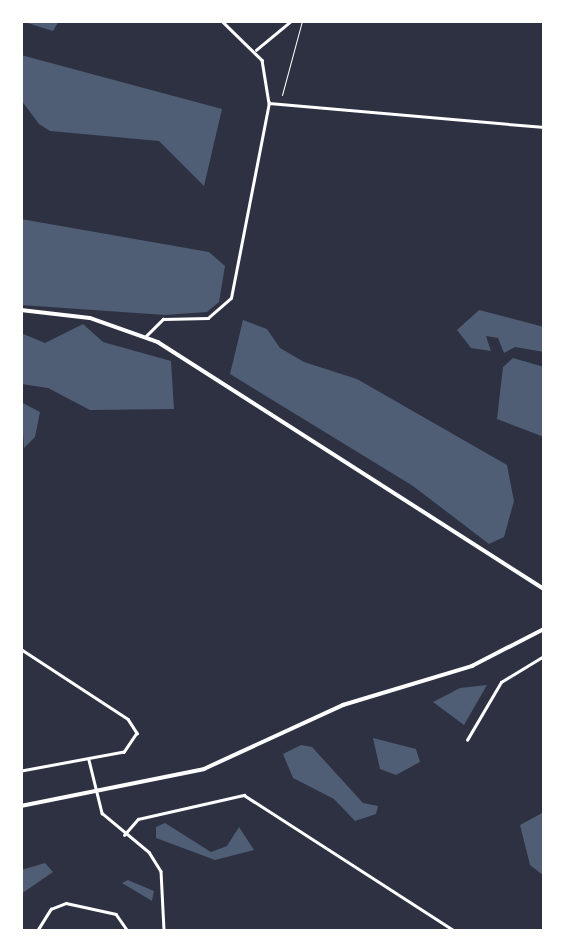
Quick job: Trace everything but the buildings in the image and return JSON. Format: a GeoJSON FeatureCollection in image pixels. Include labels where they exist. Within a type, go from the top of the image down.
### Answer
{"type":"FeatureCollection","features":[{"type":"Feature","properties":{"kind":"main road"},"geometry":{"type":"LineString","coordinates":[[21,310],[90,318],[146,336],[544,589]]}},
{"type":"Feature","properties":{"kind":"main road"},"geometry":{"type":"LineString","coordinates":[[21,806],[214,765],[341,705],[472,666],[544,629]]}},
{"type":"Feature","properties":{"kind":"street"},"geometry":{"type":"LineString","coordinates":[[146,336],[163,319],[203,320],[231,298],[269,103],[267,72],[256,50],[222,21]]}},
{"type":"Feature","properties":{"kind":"street"},"geometry":{"type":"LineString","coordinates":[[256,50],[291,21]]}},
{"type":"Feature","properties":{"kind":"street"},"geometry":{"type":"LineString","coordinates":[[269,103],[544,127]]}},
{"type":"Feature","properties":{"kind":"street"},"geometry":{"type":"LineString","coordinates":[[21,649],[135,725],[136,741],[128,751],[21,772]]}},
{"type":"Feature","properties":{"kind":"street"},"geometry":{"type":"LineString","coordinates":[[467,740],[501,682],[544,656]]}},
{"type":"Feature","properties":{"kind":"street"},"geometry":{"type":"LineString","coordinates":[[89,759],[95,792],[106,819],[149,852],[161,871],[164,931]]}},
{"type":"Feature","properties":{"kind":"street"},"geometry":{"type":"LineString","coordinates":[[124,835],[138,819],[244,794],[455,931]]}},
{"type":"Feature","properties":{"kind":"street"},"geometry":{"type":"LineString","coordinates":[[37,931],[62,903],[116,915],[128,931]]}},
{"type":"Feature","properties":{"kind":"lane"},"geometry":{"type":"LineString","coordinates":[[282,95],[302,21]]}},
{"type":"Feature","properties":{"kind":"water"},"geometry":{"type":"Polygon","coordinates":[[[21,21],[59,21],[53,31],[21,21]]]}},
{"type":"Feature","properties":{"kind":"water"},"geometry":{"type":"Polygon","coordinates":[[[21,55],[222,109],[204,186],[159,141],[50,131],[39,124],[21,100],[21,55]]]}},
{"type":"Feature","properties":{"kind":"water"},"geometry":{"type":"Polygon","coordinates":[[[21,219],[209,252],[225,266],[219,302],[207,312],[165,315],[21,305],[21,219]]]}},
{"type":"Feature","properties":{"kind":"water"},"geometry":{"type":"Polygon","coordinates":[[[479,310],[544,327],[544,352],[515,347],[504,353],[498,338],[486,336],[491,351],[471,348],[457,330],[479,310]]]}},
{"type":"Feature","properties":{"kind":"water"},"geometry":{"type":"Polygon","coordinates":[[[243,320],[267,329],[280,348],[304,362],[357,379],[507,465],[514,501],[504,537],[489,544],[413,486],[230,374],[243,320]]]}},
{"type":"Feature","properties":{"kind":"water"},"geometry":{"type":"Polygon","coordinates":[[[83,324],[103,342],[171,361],[174,409],[90,410],[48,388],[21,384],[21,333],[45,343],[83,324]]]}},
{"type":"Feature","properties":{"kind":"water"},"geometry":{"type":"Polygon","coordinates":[[[513,358],[544,367],[544,437],[497,419],[503,367],[513,358]]]}},
{"type":"Feature","properties":{"kind":"water"},"geometry":{"type":"Polygon","coordinates":[[[21,402],[40,412],[35,437],[24,448],[21,402]]]}},
{"type":"Feature","properties":{"kind":"water"},"geometry":{"type":"Polygon","coordinates":[[[487,685],[464,725],[433,702],[460,688],[487,685]]]}},
{"type":"Feature","properties":{"kind":"water"},"geometry":{"type":"Polygon","coordinates":[[[373,738],[416,749],[420,762],[396,775],[380,769],[373,738]]]}},
{"type":"Feature","properties":{"kind":"water"},"geometry":{"type":"Polygon","coordinates":[[[301,745],[312,747],[363,803],[378,806],[376,814],[355,821],[334,799],[293,778],[283,754],[301,745]]]}},
{"type":"Feature","properties":{"kind":"water"},"geometry":{"type":"Polygon","coordinates":[[[544,812],[544,876],[530,865],[520,825],[544,812]]]}},
{"type":"Feature","properties":{"kind":"water"},"geometry":{"type":"Polygon","coordinates":[[[165,823],[211,852],[227,846],[239,827],[254,850],[215,860],[156,838],[156,827],[165,823]]]}},
{"type":"Feature","properties":{"kind":"water"},"geometry":{"type":"Polygon","coordinates":[[[45,863],[53,872],[21,894],[21,870],[45,863]]]}},
{"type":"Feature","properties":{"kind":"water"},"geometry":{"type":"Polygon","coordinates":[[[128,880],[154,891],[152,901],[122,883],[128,880]]]}}]}
